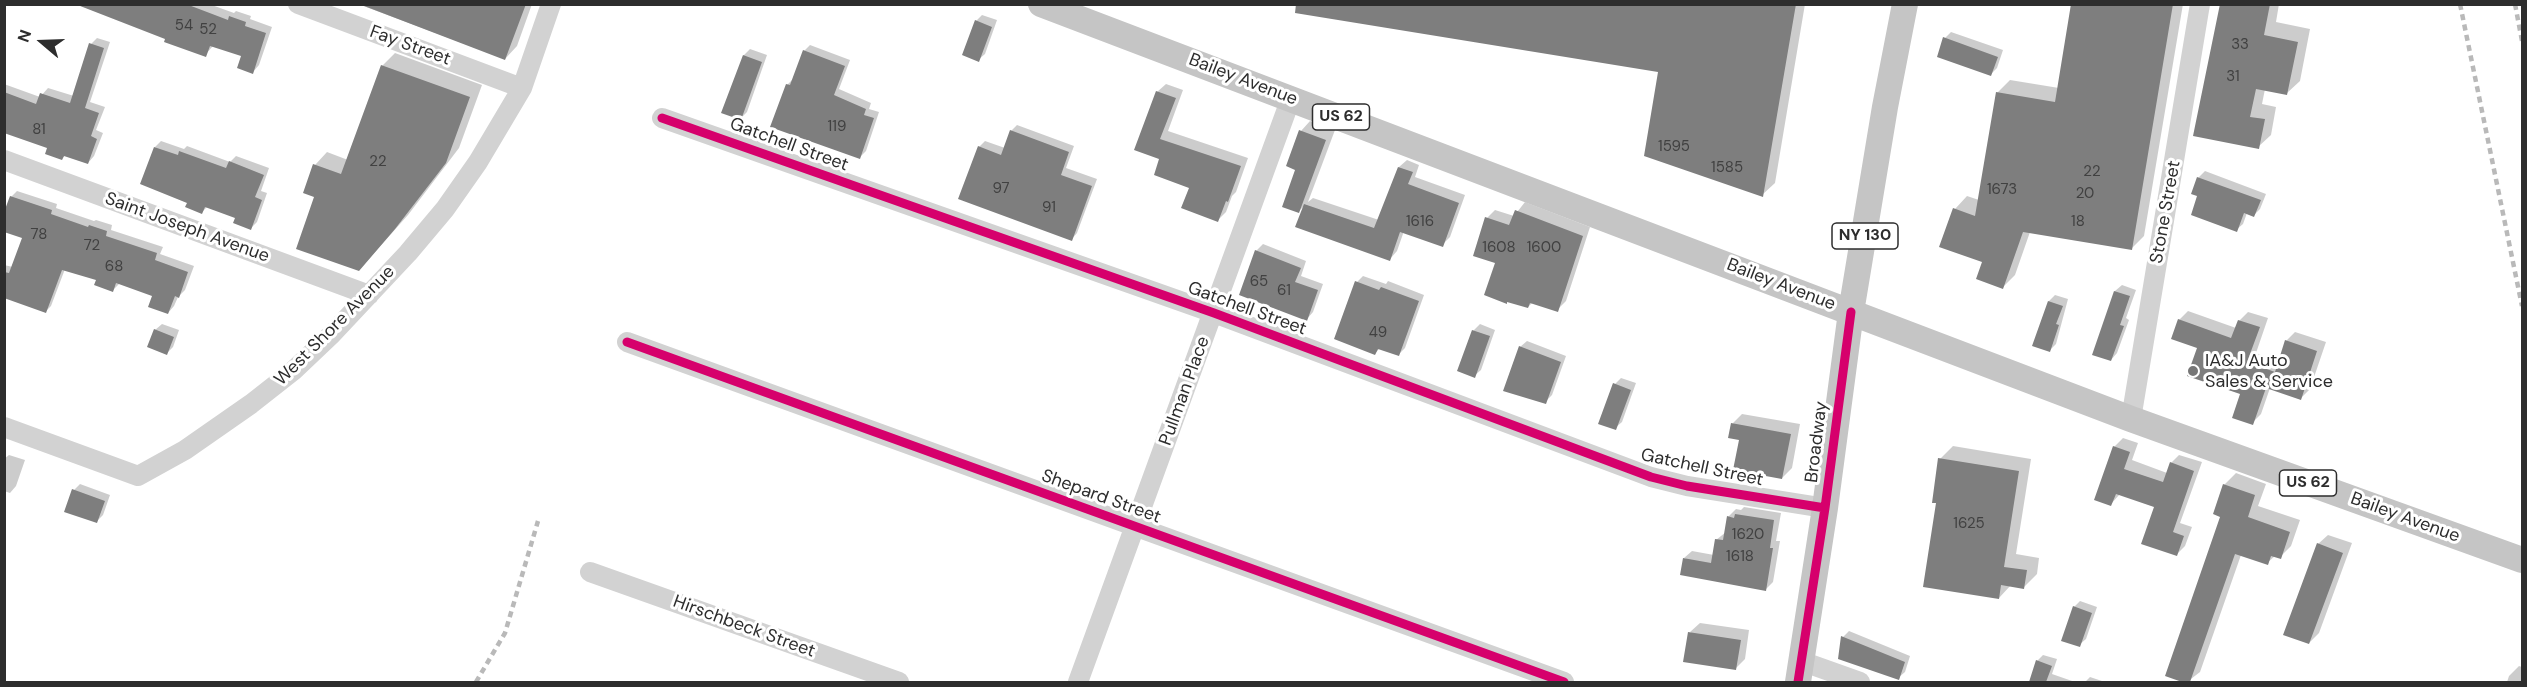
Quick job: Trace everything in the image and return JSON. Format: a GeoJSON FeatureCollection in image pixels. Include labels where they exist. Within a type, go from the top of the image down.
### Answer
{"type":"FeatureCollection","features":[{"type":"Feature","properties":{"kind":"main road","name":"Bailey Avenue"},"geometry":{"type":"LineString","coordinates":[[1041,4],[2131,419],[2523,560]]}},
{"type":"Feature","properties":{"kind":"main road","name":"Broadway"},"geometry":{"type":"LineString","coordinates":[[1800,672],[1851,312],[1885,106],[1905,4]]}},
{"type":"Feature","properties":{"kind":"street","name":"Fay Street"},"geometry":{"type":"LineString","coordinates":[[298,4],[522,88]]}},
{"type":"Feature","properties":{"kind":"street","name":"West Shore Avenue"},"geometry":{"type":"LineString","coordinates":[[4,427],[138,476],[207,435],[272,388],[313,353],[369,295],[444,209],[478,162],[522,88],[551,4]]}},
{"type":"Feature","properties":{"kind":"street","name":"Stone Street"},"geometry":{"type":"LineString","coordinates":[[2131,419],[2200,4]]}},
{"type":"Feature","properties":{"kind":"street","name":"Pullman Place"},"geometry":{"type":"LineString","coordinates":[[1078,682],[1291,98]]}},
{"type":"Feature","properties":{"kind":"street","name":"Gatchell Street"},"geometry":{"type":"LineString","coordinates":[[662,118],[1214,314],[1651,477],[1687,486],[1825,508]]}},
{"type":"Feature","properties":{"kind":"street","name":"Saint Joseph Avenue"},"geometry":{"type":"LineString","coordinates":[[4,160],[369,295]]}},
{"type":"Feature","properties":{"kind":"street","name":"Shepard Street"},"geometry":{"type":"LineString","coordinates":[[627,342],[1564,682]]}},
{"type":"Feature","properties":{"kind":"street","name":"Hirschbeck Street"},"geometry":{"type":"LineString","coordinates":[[590,572],[899,682]]}},
{"type":"Feature","properties":{"kind":"street"},"geometry":{"type":"LineString","coordinates":[[1800,672],[1860,682]]}},
{"type":"Feature","properties":{"kind":"building"},"geometry":{"type":"Polygon","coordinates":[[[75,4],[186,4],[228,20],[229,16],[246,22],[245,26],[266,33],[253,74],[237,68],[241,56],[210,46],[206,57],[164,42],[165,39],[75,4]]]}},
{"type":"Feature","properties":{"kind":"building"},"geometry":{"type":"Polygon","coordinates":[[[359,4],[526,4],[505,60],[359,4]]]}},
{"type":"Feature","properties":{"kind":"building"},"geometry":{"type":"Polygon","coordinates":[[[1296,4],[1796,4],[1763,197],[1644,156],[1658,72],[1295,13],[1296,4]]]}},
{"type":"Feature","properties":{"kind":"building"},"geometry":{"type":"Polygon","coordinates":[[[2071,4],[2173,4],[2132,250],[2023,232],[2003,289],[1976,279],[1982,262],[1939,247],[1953,208],[1975,216],[1996,92],[2055,102],[2071,4]]]}},
{"type":"Feature","properties":{"kind":"building"},"geometry":{"type":"Polygon","coordinates":[[[2220,4],[2270,4],[2264,35],[2298,42],[2287,95],[2256,89],[2250,117],[2265,119],[2259,149],[2193,136],[2220,4]]]}},
{"type":"Feature","properties":{"kind":"building"},"geometry":{"type":"Polygon","coordinates":[[[975,20],[992,27],[979,62],[962,55],[975,20]]]}},
{"type":"Feature","properties":{"kind":"building"},"geometry":{"type":"Polygon","coordinates":[[[1943,37],[1998,57],[1991,76],[1937,57],[1943,37]]]}},
{"type":"Feature","properties":{"kind":"building"},"geometry":{"type":"Polygon","coordinates":[[[89,43],[104,48],[85,108],[99,113],[91,136],[97,139],[88,164],[64,156],[62,160],[45,154],[47,148],[4,133],[4,92],[36,104],[40,93],[70,103],[89,43]]]}},
{"type":"Feature","properties":{"kind":"building"},"geometry":{"type":"Polygon","coordinates":[[[803,50],[845,66],[834,95],[866,109],[864,115],[874,118],[860,159],[770,127],[786,84],[790,85],[803,50]]]}},
{"type":"Feature","properties":{"kind":"building"},"geometry":{"type":"Polygon","coordinates":[[[743,55],[762,62],[741,120],[721,113],[743,55]]]}},
{"type":"Feature","properties":{"kind":"building"},"geometry":{"type":"Polygon","coordinates":[[[381,65],[470,97],[446,163],[359,271],[296,249],[314,197],[303,193],[313,164],[341,174],[381,65]]]}},
{"type":"Feature","properties":{"kind":"building"},"geometry":{"type":"Polygon","coordinates":[[[1156,91],[1176,98],[1160,139],[1241,166],[1218,222],[1181,208],[1189,188],[1154,175],[1159,159],[1134,150],[1156,91]]]}},
{"type":"Feature","properties":{"kind":"building"},"geometry":{"type":"Polygon","coordinates":[[[1010,130],[1069,152],[1061,175],[1092,186],[1072,241],[958,199],[978,146],[1001,155],[1010,130]]]}},
{"type":"Feature","properties":{"kind":"building"},"geometry":{"type":"Polygon","coordinates":[[[1299,130],[1326,140],[1299,213],[1282,207],[1295,170],[1286,166],[1299,130]]]}},
{"type":"Feature","properties":{"kind":"building"},"geometry":{"type":"Polygon","coordinates":[[[154,147],[178,155],[179,151],[226,168],[229,161],[264,175],[255,197],[262,200],[251,230],[233,223],[235,218],[205,207],[202,214],[185,207],[187,203],[140,184],[154,147]]]}},
{"type":"Feature","properties":{"kind":"building"},"geometry":{"type":"Polygon","coordinates":[[[1398,167],[1413,172],[1408,184],[1459,203],[1443,247],[1400,232],[1390,261],[1295,227],[1304,204],[1374,228],[1398,167]]]}},
{"type":"Feature","properties":{"kind":"building"},"geometry":{"type":"Polygon","coordinates":[[[2197,177],[2261,200],[2254,217],[2244,213],[2237,232],[2191,215],[2197,196],[2191,194],[2197,177]]]}},
{"type":"Feature","properties":{"kind":"building"},"geometry":{"type":"Polygon","coordinates":[[[10,196],[52,210],[51,214],[107,231],[106,236],[157,253],[155,260],[188,272],[179,298],[175,296],[168,314],[148,307],[152,296],[116,283],[113,292],[94,285],[96,280],[62,270],[46,313],[4,298],[4,272],[9,273],[22,238],[4,232],[4,212],[10,196]]]}},
{"type":"Feature","properties":{"kind":"building"},"geometry":{"type":"Polygon","coordinates":[[[1515,210],[1583,236],[1558,312],[1530,303],[1528,308],[1507,302],[1507,304],[1484,295],[1495,263],[1473,256],[1485,217],[1509,225],[1515,210]]]}},
{"type":"Feature","properties":{"kind":"building"},"geometry":{"type":"Polygon","coordinates":[[[1255,250],[1301,268],[1295,282],[1318,290],[1307,321],[1239,295],[1255,250]]]}},
{"type":"Feature","properties":{"kind":"building"},"geometry":{"type":"Polygon","coordinates":[[[1355,281],[1379,290],[1381,287],[1419,301],[1399,356],[1378,349],[1375,355],[1334,339],[1355,281]]]}},
{"type":"Feature","properties":{"kind":"building"},"geometry":{"type":"Polygon","coordinates":[[[2114,291],[2130,296],[2120,325],[2124,326],[2111,361],[2092,355],[2114,291]]]}},
{"type":"Feature","properties":{"kind":"building"},"geometry":{"type":"Polygon","coordinates":[[[2048,301],[2063,306],[2056,324],[2059,325],[2050,352],[2032,346],[2048,301]]]}},
{"type":"Feature","properties":{"kind":"building"},"geometry":{"type":"Polygon","coordinates":[[[2178,319],[2231,338],[2238,320],[2260,327],[2247,362],[2275,372],[2285,340],[2317,351],[2301,400],[2266,388],[2253,425],[2232,418],[2240,394],[2187,376],[2197,348],[2171,339],[2178,319]]]}},
{"type":"Feature","properties":{"kind":"building"},"geometry":{"type":"Polygon","coordinates":[[[154,329],[174,337],[167,355],[147,347],[154,329]]]}},
{"type":"Feature","properties":{"kind":"building"},"geometry":{"type":"Polygon","coordinates":[[[1472,330],[1490,336],[1475,378],[1457,371],[1472,330]]]}},
{"type":"Feature","properties":{"kind":"building"},"geometry":{"type":"Polygon","coordinates":[[[1519,346],[1561,362],[1546,404],[1503,391],[1519,346]]]}},
{"type":"Feature","properties":{"kind":"building"},"geometry":{"type":"Polygon","coordinates":[[[1613,383],[1631,390],[1616,430],[1598,424],[1613,383]]]}},
{"type":"Feature","properties":{"kind":"building"},"geometry":{"type":"Polygon","coordinates":[[[1731,423],[1791,434],[1782,479],[1733,470],[1739,440],[1728,438],[1731,423]]]}},
{"type":"Feature","properties":{"kind":"building"},"geometry":{"type":"Polygon","coordinates":[[[2113,446],[2130,452],[2124,469],[2163,482],[2170,462],[2194,471],[2173,532],[2184,536],[2177,556],[2141,544],[2154,507],[2116,494],[2111,506],[2094,500],[2113,446]]]}},
{"type":"Feature","properties":{"kind":"building"},"geometry":{"type":"Polygon","coordinates":[[[1938,458],[2019,471],[2004,567],[2027,570],[2024,589],[2001,585],[1999,599],[1923,587],[1936,503],[1932,503],[1938,458]]]}},
{"type":"Feature","properties":{"kind":"building"},"geometry":{"type":"Polygon","coordinates":[[[2223,484],[2255,495],[2248,517],[2290,532],[2281,559],[2271,556],[2268,565],[2235,554],[2190,682],[2182,682],[2165,676],[2220,517],[2213,514],[2223,484]]]}},
{"type":"Feature","properties":{"kind":"building"},"geometry":{"type":"Polygon","coordinates":[[[72,489],[105,501],[97,523],[64,512],[72,489]]]}},
{"type":"Feature","properties":{"kind":"building"},"geometry":{"type":"Polygon","coordinates":[[[1735,514],[1774,520],[1770,548],[1773,548],[1766,591],[1680,575],[1683,558],[1711,563],[1715,539],[1723,540],[1727,516],[1734,518],[1735,514]]]}},
{"type":"Feature","properties":{"kind":"building"},"geometry":{"type":"Polygon","coordinates":[[[2317,543],[2343,553],[2309,644],[2283,635],[2317,543]]]}},
{"type":"Feature","properties":{"kind":"building"},"geometry":{"type":"Polygon","coordinates":[[[2073,606],[2092,613],[2080,647],[2061,641],[2073,606]]]}},
{"type":"Feature","properties":{"kind":"building"},"geometry":{"type":"Polygon","coordinates":[[[1688,632],[1741,640],[1736,670],[1683,662],[1688,632]]]}},
{"type":"Feature","properties":{"kind":"building"},"geometry":{"type":"Polygon","coordinates":[[[1841,636],[1905,662],[1899,680],[1838,659],[1841,636]]]}},
{"type":"Feature","properties":{"kind":"building"},"geometry":{"type":"Polygon","coordinates":[[[2036,660],[2052,666],[2046,682],[2029,682],[2036,660]]]}},
{"type":"Feature","properties":{"kind":"railway"},"geometry":{"type":"LineString","coordinates":[[2460,4],[2522,306]]}},
{"type":"Feature","properties":{"kind":"railway"},"geometry":{"type":"LineString","coordinates":[[2515,4],[2522,41]]}},
{"type":"Feature","properties":{"kind":"railway"},"geometry":{"type":"LineString","coordinates":[[476,682],[505,633],[538,521]]}},
{"type":"Feature","properties":{"kind":"cycle path"},"geometry":{"type":"LineString","coordinates":[[662,118],[1214,313],[1651,477],[1687,486],[1825,508]]}},
{"type":"Feature","properties":{"kind":"cycle path"},"geometry":{"type":"LineString","coordinates":[[1798,682],[1825,508],[1851,312]]}},
{"type":"Feature","properties":{"kind":"cycle path"},"geometry":{"type":"LineString","coordinates":[[627,342],[1564,682]]}},
{"type":"Feature","properties":{"kind":"place","name":"IA&J Auto Sales & Service"},"geometry":{"type":"Point","coordinates":[2193,371]}}]}
